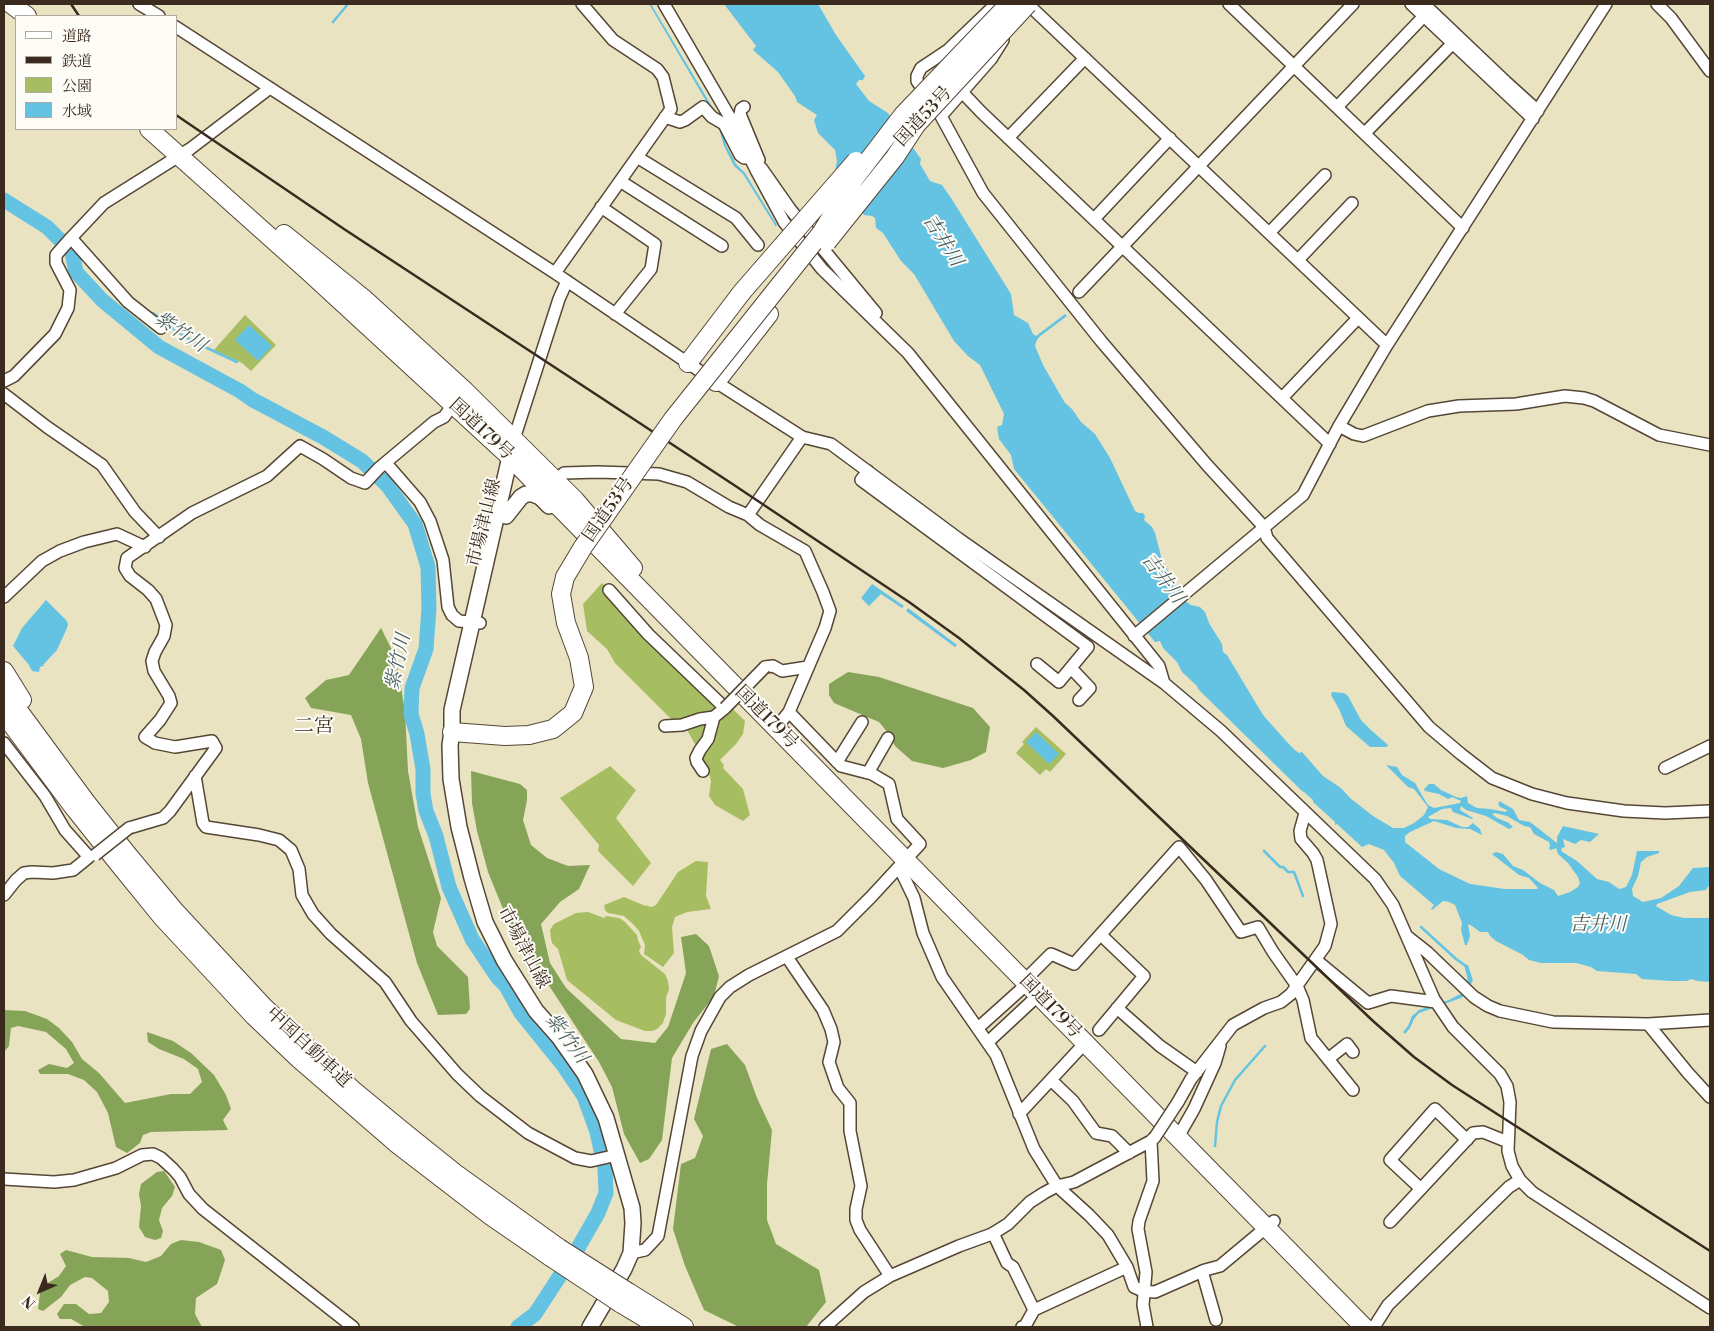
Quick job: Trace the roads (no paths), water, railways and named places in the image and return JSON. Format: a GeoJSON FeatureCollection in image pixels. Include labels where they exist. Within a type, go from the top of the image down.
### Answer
{"type":"FeatureCollection","features":[{"type":"Feature","properties":{"kind":"highway"},"geometry":{"type":"LineString","coordinates":[[11,4],[26,15]]}},
{"type":"Feature","properties":{"kind":"highway","name":"国道53号"},"geometry":{"type":"LineString","coordinates":[[452,732],[529,736],[553,729],[573,713],[584,687],[579,658],[566,623],[561,594],[565,577],[582,547],[673,419],[910,120],[1009,4]]}},
{"type":"Feature","properties":{"kind":"highway","name":"国道53号"},"geometry":{"type":"LineString","coordinates":[[910,120],[1033,5]]}},
{"type":"Feature","properties":{"kind":"highway"},"geometry":{"type":"LineString","coordinates":[[4,12],[15,21]]}},
{"type":"Feature","properties":{"kind":"highway"},"geometry":{"type":"LineString","coordinates":[[688,362],[742,292],[864,152],[910,120]]}},
{"type":"Feature","properties":{"kind":"highway"},"geometry":{"type":"LineString","coordinates":[[716,382],[895,157],[910,120]]}},
{"type":"Feature","properties":{"kind":"highway","name":"国道179号"},"geometry":{"type":"LineString","coordinates":[[151,130],[185,152],[363,298],[459,398],[514,461],[549,486],[575,500],[634,569],[782,720],[906,860],[1029,979],[1270,1225],[1373,1327]]}},
{"type":"Feature","properties":{"kind":"highway","name":"国道179号"},"geometry":{"type":"LineString","coordinates":[[167,130],[185,152]]}},
{"type":"Feature","properties":{"kind":"highway","name":"国道179号"},"geometry":{"type":"LineString","coordinates":[[459,398],[514,439],[577,526],[782,720]]}},
{"type":"Feature","properties":{"kind":"highway"},"geometry":{"type":"LineString","coordinates":[[4,671],[63,759],[75,787]]}},
{"type":"Feature","properties":{"kind":"highway","name":"中国自動車道"},"geometry":{"type":"LineString","coordinates":[[4,691],[75,787],[174,910],[219,960],[308,1049],[354,1091],[555,1253]]}},
{"type":"Feature","properties":{"kind":"highway","name":"中国自動車道"},"geometry":{"type":"LineString","coordinates":[[4,714],[75,809],[162,916],[273,1034],[346,1101],[409,1154],[491,1216],[555,1253],[624,1297],[684,1327]]}},
{"type":"Feature","properties":{"kind":"highway"},"geometry":{"type":"LineString","coordinates":[[4,719],[35,757]]}},
{"type":"Feature","properties":{"kind":"highway","name":"国道179号"},"geometry":{"type":"LineString","coordinates":[[1029,979],[1085,1043],[1180,1133]]}},
{"type":"Feature","properties":{"kind":"highway","name":"中国自動車道"},"geometry":{"type":"LineString","coordinates":[[624,1297],[660,1327]]}},
{"type":"Feature","properties":{"kind":"main road","name":"市場津山線"},"geometry":{"type":"LineString","coordinates":[[514,439],[514,461],[506,516],[452,710],[450,756],[454,804],[485,922],[504,960],[536,1012],[559,1037],[585,1074],[606,1118],[613,1156],[632,1208],[634,1223],[631,1253],[624,1269],[590,1327]]}},
{"type":"Feature","properties":{"kind":"main road","name":"市場津山線"},"geometry":{"type":"LineString","coordinates":[[476,623],[514,461]]}},
{"type":"Feature","properties":{"kind":"main road"},"geometry":{"type":"LineString","coordinates":[[506,516],[521,497],[534,494],[540,497],[558,515],[577,526]]}},
{"type":"Feature","properties":{"kind":"street"},"geometry":{"type":"LineString","coordinates":[[139,4],[157,15]]}},
{"type":"Feature","properties":{"kind":"street"},"geometry":{"type":"LineString","coordinates":[[555,273],[671,109],[663,77],[657,69],[613,40],[582,4]]}},
{"type":"Feature","properties":{"kind":"street"},"geometry":{"type":"LineString","coordinates":[[664,4],[732,121],[784,222],[822,269],[908,353],[1159,666],[1164,683]]}},
{"type":"Feature","properties":{"kind":"street"},"geometry":{"type":"LineString","coordinates":[[996,4],[948,50],[921,68],[917,74],[917,81],[941,116],[983,193],[1101,341],[1207,465],[1264,527],[1266,538],[1429,727],[1492,778],[1532,794],[1568,803],[1632,811],[1665,813],[1710,811]]}},
{"type":"Feature","properties":{"kind":"street"},"geometry":{"type":"LineString","coordinates":[[1229,4],[1463,228]]}},
{"type":"Feature","properties":{"kind":"street"},"geometry":{"type":"LineString","coordinates":[[1079,292],[1352,4]]}},
{"type":"Feature","properties":{"kind":"street"},"geometry":{"type":"LineString","coordinates":[[1411,4],[1424,10],[1506,82],[1535,115]]}},
{"type":"Feature","properties":{"kind":"street"},"geometry":{"type":"LineString","coordinates":[[1134,636],[1303,495],[1339,426],[1387,346],[1606,4]]}},
{"type":"Feature","properties":{"kind":"street"},"geometry":{"type":"LineString","coordinates":[[1657,4],[1671,18],[1710,72]]}},
{"type":"Feature","properties":{"kind":"street"},"geometry":{"type":"LineString","coordinates":[[941,116],[991,59],[1003,40],[1033,5],[1085,58],[1387,346]]}},
{"type":"Feature","properties":{"kind":"street"},"geometry":{"type":"LineString","coordinates":[[1337,107],[1424,10]]}},
{"type":"Feature","properties":{"kind":"street"},"geometry":{"type":"LineString","coordinates":[[1424,10],[1453,43],[1535,115]]}},
{"type":"Feature","properties":{"kind":"street"},"geometry":{"type":"LineString","coordinates":[[981,20],[1003,40]]}},
{"type":"Feature","properties":{"kind":"street"},"geometry":{"type":"LineString","coordinates":[[178,28],[555,273],[716,382],[802,437],[831,444],[868,471],[1056,624],[1088,647],[1058,682],[1037,664]]}},
{"type":"Feature","properties":{"kind":"street"},"geometry":{"type":"LineString","coordinates":[[1365,134],[1453,43]]}},
{"type":"Feature","properties":{"kind":"street"},"geometry":{"type":"LineString","coordinates":[[1008,138],[1085,58]]}},
{"type":"Feature","properties":{"kind":"street"},"geometry":{"type":"LineString","coordinates":[[4,381],[14,376],[55,334],[68,308],[70,290],[56,263],[56,255],[71,238],[104,203],[185,152],[270,88]]}},
{"type":"Feature","properties":{"kind":"street"},"geometry":{"type":"LineString","coordinates":[[962,92],[1330,444]]}},
{"type":"Feature","properties":{"kind":"street"},"geometry":{"type":"LineString","coordinates":[[665,117],[680,122],[702,107],[712,117],[724,124],[740,155],[744,158],[751,158],[762,169],[790,209],[879,317],[885,330]]}},
{"type":"Feature","properties":{"kind":"street"},"geometry":{"type":"LineString","coordinates":[[744,107],[740,114],[762,169]]}},
{"type":"Feature","properties":{"kind":"street"},"geometry":{"type":"LineString","coordinates":[[1094,219],[1170,138]]}},
{"type":"Feature","properties":{"kind":"street"},"geometry":{"type":"LineString","coordinates":[[637,157],[736,218],[758,245]]}},
{"type":"Feature","properties":{"kind":"street"},"geometry":{"type":"LineString","coordinates":[[1269,233],[1326,175]]}},
{"type":"Feature","properties":{"kind":"street"},"geometry":{"type":"LineString","coordinates":[[620,181],[722,246]]}},
{"type":"Feature","properties":{"kind":"street"},"geometry":{"type":"LineString","coordinates":[[1298,260],[1352,203]]}},
{"type":"Feature","properties":{"kind":"street"},"geometry":{"type":"LineString","coordinates":[[601,207],[655,244],[651,269],[615,314]]}},
{"type":"Feature","properties":{"kind":"street"},"geometry":{"type":"LineString","coordinates":[[71,238],[128,302],[161,328]]}},
{"type":"Feature","properties":{"kind":"street"},"geometry":{"type":"LineString","coordinates":[[514,439],[559,299],[567,281]]}},
{"type":"Feature","properties":{"kind":"street"},"geometry":{"type":"LineString","coordinates":[[1282,398],[1358,318]]}},
{"type":"Feature","properties":{"kind":"street"},"geometry":{"type":"LineString","coordinates":[[4,394],[102,465],[113,478],[135,512],[159,537]]}},
{"type":"Feature","properties":{"kind":"street"},"geometry":{"type":"LineString","coordinates":[[1339,426],[1354,434],[1363,436],[1428,411],[1459,406],[1516,404],[1565,396],[1594,401],[1659,435],[1710,444]]}},
{"type":"Feature","properties":{"kind":"street"},"geometry":{"type":"LineString","coordinates":[[4,895],[24,873],[53,873],[73,870],[129,828],[163,818],[216,748],[212,741],[175,747],[155,743],[145,737],[160,720],[171,702],[154,672],[152,661],[164,636],[166,625],[156,599],[130,576],[125,568],[127,558],[192,513],[267,476],[300,446],[351,478],[365,483],[434,422],[444,417],[459,398]]}},
{"type":"Feature","properties":{"kind":"street"},"geometry":{"type":"LineString","coordinates":[[748,515],[802,437]]}},
{"type":"Feature","properties":{"kind":"street"},"geometry":{"type":"LineString","coordinates":[[383,466],[420,502],[430,521],[442,560],[448,607],[452,614],[459,620],[476,623]]}},
{"type":"Feature","properties":{"kind":"street"},"geometry":{"type":"LineString","coordinates":[[549,486],[564,473],[659,474],[687,482],[729,507],[748,515],[760,525],[805,551],[830,611],[825,628],[808,667],[782,720],[841,766],[868,773],[889,784],[897,819],[920,844],[837,930],[749,975],[730,986],[720,997],[701,1030],[692,1056],[658,1236],[645,1250],[631,1253]]}},
{"type":"Feature","properties":{"kind":"street"},"geometry":{"type":"LineString","coordinates":[[4,597],[42,561],[60,551],[84,542],[117,534],[145,547]]}},
{"type":"Feature","properties":{"kind":"street"},"geometry":{"type":"LineString","coordinates":[[956,543],[1164,683],[1221,731],[1375,879],[1394,906],[1436,1002],[1453,1027],[1500,1074],[1507,1086],[1510,1102],[1508,1151],[1512,1166],[1520,1180],[1532,1192],[1710,1308]]}},
{"type":"Feature","properties":{"kind":"street"},"geometry":{"type":"LineString","coordinates":[[609,590],[648,634],[724,708]]}},
{"type":"Feature","properties":{"kind":"street"},"geometry":{"type":"LineString","coordinates":[[1056,624],[1064,614]]}},
{"type":"Feature","properties":{"kind":"street"},"geometry":{"type":"LineString","coordinates":[[703,771],[696,758],[708,739],[714,717],[765,667],[773,666],[782,671],[808,667]]}},
{"type":"Feature","properties":{"kind":"street"},"geometry":{"type":"LineString","coordinates":[[1070,668],[1090,688],[1079,700]]}},
{"type":"Feature","properties":{"kind":"street"},"geometry":{"type":"LineString","coordinates":[[665,726],[682,725],[714,717]]}},
{"type":"Feature","properties":{"kind":"street"},"geometry":{"type":"LineString","coordinates":[[837,762],[862,722]]}},
{"type":"Feature","properties":{"kind":"street"},"geometry":{"type":"LineString","coordinates":[[868,773],[888,738]]}},
{"type":"Feature","properties":{"kind":"street"},"geometry":{"type":"LineString","coordinates":[[4,743],[44,796],[65,830],[92,856]]}},
{"type":"Feature","properties":{"kind":"street"},"geometry":{"type":"LineString","coordinates":[[1666,768],[1710,746]]}},
{"type":"Feature","properties":{"kind":"street"},"geometry":{"type":"LineString","coordinates":[[195,776],[203,824],[212,828],[279,840],[291,850],[299,869],[302,895],[313,914],[331,934],[385,982],[411,1021],[463,1080],[480,1096],[528,1133],[575,1158],[591,1161],[613,1156]]}},
{"type":"Feature","properties":{"kind":"street"},"geometry":{"type":"LineString","coordinates":[[825,1327],[864,1292],[890,1276],[993,1233],[1008,1224],[1030,1202],[1057,1186],[1074,1182],[1153,1139],[1197,1072],[1233,1024],[1264,1008],[1281,1002],[1292,994],[1325,946],[1331,924],[1317,860],[1313,852],[1301,839],[1300,831],[1305,813]]}},
{"type":"Feature","properties":{"kind":"street"},"geometry":{"type":"LineString","coordinates":[[978,1028],[1029,979],[1051,954],[1074,964],[1179,847],[1206,880],[1241,932],[1258,927],[1297,986],[1304,1000],[1311,1038],[1353,1090]]}},
{"type":"Feature","properties":{"kind":"street"},"geometry":{"type":"LineString","coordinates":[[906,860],[923,933],[942,977],[996,1055],[1034,1149],[1057,1186],[1108,1235],[1127,1267],[1134,1287],[1143,1291],[1156,1292],[1202,1271],[1220,1266],[1270,1225]]}},
{"type":"Feature","properties":{"kind":"street"},"geometry":{"type":"LineString","coordinates":[[1099,1030],[1144,976],[1100,935]]}},
{"type":"Feature","properties":{"kind":"street"},"geometry":{"type":"LineString","coordinates":[[1406,935],[1427,952],[1474,997],[1500,1011],[1554,1022],[1648,1024],[1710,1020]]}},
{"type":"Feature","properties":{"kind":"street"},"geometry":{"type":"LineString","coordinates":[[787,957],[823,1010],[831,1029],[834,1042],[829,1062],[838,1088],[850,1103],[850,1131],[861,1186],[856,1209],[856,1220],[860,1230],[890,1276]]}},
{"type":"Feature","properties":{"kind":"street"},"geometry":{"type":"LineString","coordinates":[[1316,960],[1368,1002],[1391,996],[1436,1002]]}},
{"type":"Feature","properties":{"kind":"street"},"geometry":{"type":"LineString","coordinates":[[988,1042],[1031,1002]]}},
{"type":"Feature","properties":{"kind":"street"},"geometry":{"type":"LineString","coordinates":[[1118,1008],[1160,1046],[1197,1072]]}},
{"type":"Feature","properties":{"kind":"street"},"geometry":{"type":"LineString","coordinates":[[1648,1024],[1688,1074],[1710,1097]]}},
{"type":"Feature","properties":{"kind":"street"},"geometry":{"type":"LineString","coordinates":[[1180,1133],[1215,1063],[1222,1040]]}},
{"type":"Feature","properties":{"kind":"street"},"geometry":{"type":"LineString","coordinates":[[1019,1114],[1085,1043]]}},
{"type":"Feature","properties":{"kind":"street"},"geometry":{"type":"LineString","coordinates":[[1328,1059],[1347,1044],[1353,1052]]}},
{"type":"Feature","properties":{"kind":"street"},"geometry":{"type":"LineString","coordinates":[[1050,1080],[1072,1101],[1096,1133],[1112,1136],[1129,1153]]}},
{"type":"Feature","properties":{"kind":"street"},"geometry":{"type":"LineString","coordinates":[[1421,1189],[1390,1160],[1435,1109],[1467,1140]]}},
{"type":"Feature","properties":{"kind":"street"},"geometry":{"type":"LineString","coordinates":[[1390,1222],[1473,1133],[1484,1132],[1508,1142]]}},
{"type":"Feature","properties":{"kind":"street"},"geometry":{"type":"LineString","coordinates":[[1147,1327],[1142,1305],[1146,1272],[1138,1229],[1139,1220],[1153,1181],[1153,1139]]}},
{"type":"Feature","properties":{"kind":"street"},"geometry":{"type":"LineString","coordinates":[[4,1179],[54,1182],[74,1180],[116,1168],[142,1156],[153,1154],[161,1158],[173,1169],[180,1177],[189,1194],[203,1209],[353,1327]]}},
{"type":"Feature","properties":{"kind":"street"},"geometry":{"type":"LineString","coordinates":[[1373,1327],[1388,1305],[1509,1188],[1520,1180]]}},
{"type":"Feature","properties":{"kind":"street"},"geometry":{"type":"LineString","coordinates":[[993,1233],[1007,1263],[1013,1267],[1034,1310]]}},
{"type":"Feature","properties":{"kind":"street"},"geometry":{"type":"LineString","coordinates":[[1022,1327],[1025,1326],[1034,1310],[1127,1267]]}},
{"type":"Feature","properties":{"kind":"street"},"geometry":{"type":"LineString","coordinates":[[1202,1271],[1216,1320]]}},
{"type":"Feature","properties":{"kind":"water"},"geometry":{"type":"Polygon","coordinates":[[[649,4],[651,4],[720,120],[726,145],[736,164],[745,173],[777,225],[776,227],[743,174],[734,166],[724,146],[716,118],[649,4]]]}},
{"type":"Feature","properties":{"kind":"water","name":"吉井川"},"geometry":{"type":"Polygon","coordinates":[[[724,4],[818,4],[836,35],[865,76],[863,80],[859,80],[856,84],[869,101],[888,113],[921,159],[920,164],[930,181],[942,185],[951,198],[1011,294],[1014,315],[1028,323],[1033,334],[1036,336],[1065,314],[1067,316],[1039,337],[1036,342],[1035,346],[1043,365],[1065,403],[1081,422],[1095,434],[1110,458],[1135,511],[1143,513],[1145,516],[1144,520],[1152,527],[1162,560],[1185,601],[1200,607],[1205,612],[1209,623],[1222,644],[1223,652],[1227,655],[1263,715],[1295,750],[1299,753],[1302,752],[1323,776],[1341,788],[1350,798],[1373,816],[1393,828],[1404,828],[1414,823],[1424,815],[1428,807],[1414,789],[1408,787],[1386,765],[1397,767],[1402,775],[1415,783],[1428,805],[1434,808],[1460,803],[1461,801],[1452,797],[1448,799],[1439,794],[1425,791],[1424,789],[1429,784],[1434,784],[1441,790],[1456,797],[1467,796],[1468,803],[1477,808],[1506,812],[1507,810],[1498,804],[1500,801],[1513,809],[1519,820],[1530,822],[1557,843],[1557,837],[1563,826],[1599,834],[1590,842],[1581,840],[1575,844],[1563,839],[1565,847],[1561,851],[1577,861],[1597,879],[1609,882],[1619,889],[1626,887],[1632,875],[1637,851],[1659,851],[1659,853],[1647,857],[1641,862],[1638,876],[1632,889],[1633,896],[1643,902],[1661,898],[1679,886],[1693,868],[1710,867],[1710,884],[1706,890],[1690,892],[1656,906],[1671,915],[1684,918],[1710,918],[1710,982],[1691,979],[1687,981],[1671,981],[1642,979],[1636,974],[1597,971],[1591,967],[1576,963],[1541,963],[1529,960],[1496,941],[1488,932],[1480,932],[1468,924],[1470,936],[1467,945],[1465,945],[1461,930],[1462,923],[1455,905],[1443,901],[1432,910],[1434,905],[1400,876],[1394,863],[1384,850],[1369,844],[1362,847],[1337,824],[1335,825],[1335,822],[1313,800],[1182,672],[1177,662],[1163,648],[1160,641],[1155,642],[1014,469],[1011,455],[999,439],[997,427],[1002,425],[1004,414],[980,365],[968,356],[954,341],[914,274],[901,261],[883,233],[876,228],[875,218],[864,215],[833,173],[837,161],[835,150],[818,133],[814,120],[817,115],[797,102],[795,96],[778,72],[753,50],[756,46],[724,4]],[[1461,806],[1460,810],[1472,819],[1453,812],[1451,808],[1442,809],[1428,817],[1430,819],[1447,820],[1462,827],[1468,827],[1473,823],[1480,829],[1482,835],[1470,829],[1456,828],[1434,821],[1410,832],[1405,836],[1405,842],[1439,869],[1470,884],[1505,889],[1538,888],[1529,878],[1519,875],[1492,854],[1496,852],[1503,854],[1513,866],[1523,870],[1540,883],[1554,890],[1558,896],[1578,887],[1580,883],[1578,877],[1568,863],[1558,854],[1556,848],[1549,849],[1549,842],[1534,834],[1530,827],[1524,826],[1507,816],[1492,814],[1509,823],[1513,827],[1509,829],[1486,816],[1466,810],[1461,806]]]}},
{"type":"Feature","properties":{"kind":"water"},"geometry":{"type":"Polygon","coordinates":[[[249,325],[272,346],[258,361],[235,340],[249,325]]]}},
{"type":"Feature","properties":{"kind":"water"},"geometry":{"type":"Polygon","coordinates":[[[872,584],[904,606],[902,608],[881,594],[869,606],[861,598],[872,584]]]}},
{"type":"Feature","properties":{"kind":"water"},"geometry":{"type":"Polygon","coordinates":[[[46,600],[68,624],[57,650],[43,665],[45,665],[40,667],[39,672],[32,671],[13,646],[22,628],[46,600]]]}},
{"type":"Feature","properties":{"kind":"water"},"geometry":{"type":"Polygon","coordinates":[[[908,608],[957,645],[955,647],[906,611],[908,608]]]}},
{"type":"Feature","properties":{"kind":"water"},"geometry":{"type":"Polygon","coordinates":[[[1332,692],[1344,693],[1348,696],[1361,720],[1388,745],[1387,747],[1370,747],[1346,726],[1331,695],[1332,692]]]}},
{"type":"Feature","properties":{"kind":"water"},"geometry":{"type":"Polygon","coordinates":[[[1036,732],[1059,754],[1049,764],[1026,742],[1036,732]]]}},
{"type":"Feature","properties":{"kind":"water"},"geometry":{"type":"Polygon","coordinates":[[[1464,965],[1468,965],[1473,980],[1466,994],[1461,998],[1419,1013],[1405,1034],[1403,1032],[1412,1016],[1419,1010],[1449,1000],[1464,992],[1468,983],[1464,965]]]}},
{"type":"Feature","properties":{"kind":"waterway"},"geometry":{"type":"LineString","coordinates":[[333,22],[348,4]]}},
{"type":"Feature","properties":{"kind":"waterway","name":"紫竹川"},"geometry":{"type":"LineString","coordinates":[[4,200],[47,227],[72,252],[76,272],[102,300],[159,347],[323,437],[362,461],[387,485],[415,524],[428,567],[429,608],[426,649],[412,688],[411,714],[417,734],[423,769],[423,794],[426,811],[436,836],[449,887],[472,939],[498,978],[506,986],[521,1013],[563,1065],[584,1096],[597,1132],[605,1168],[606,1193],[598,1213],[578,1248],[535,1314],[518,1327]]}},
{"type":"Feature","properties":{"kind":"waterway"},"geometry":{"type":"LineString","coordinates":[[153,313],[192,341],[237,362]]}},
{"type":"Feature","properties":{"kind":"waterway"},"geometry":{"type":"LineString","coordinates":[[1264,851],[1280,867],[1283,867],[1288,872],[1294,872],[1303,896]]}},
{"type":"Feature","properties":{"kind":"waterway"},"geometry":{"type":"LineString","coordinates":[[1421,927],[1466,966]]}},
{"type":"Feature","properties":{"kind":"waterway"},"geometry":{"type":"LineString","coordinates":[[1215,1146],[1217,1122],[1221,1106],[1235,1080],[1265,1046]]}},
{"type":"Feature","properties":{"kind":"railway"},"geometry":{"type":"LineString","coordinates":[[71,4],[78,15]]}},
{"type":"Feature","properties":{"kind":"railway"},"geometry":{"type":"LineString","coordinates":[[178,116],[344,229],[734,485],[909,602],[959,638],[1053,716],[1373,1021],[1414,1057],[1452,1085],[1710,1251]]}},
{"type":"Feature","properties":{"kind":"district","name":"二宮"},"geometry":{"type":"Point","coordinates":[314,727]}}]}
